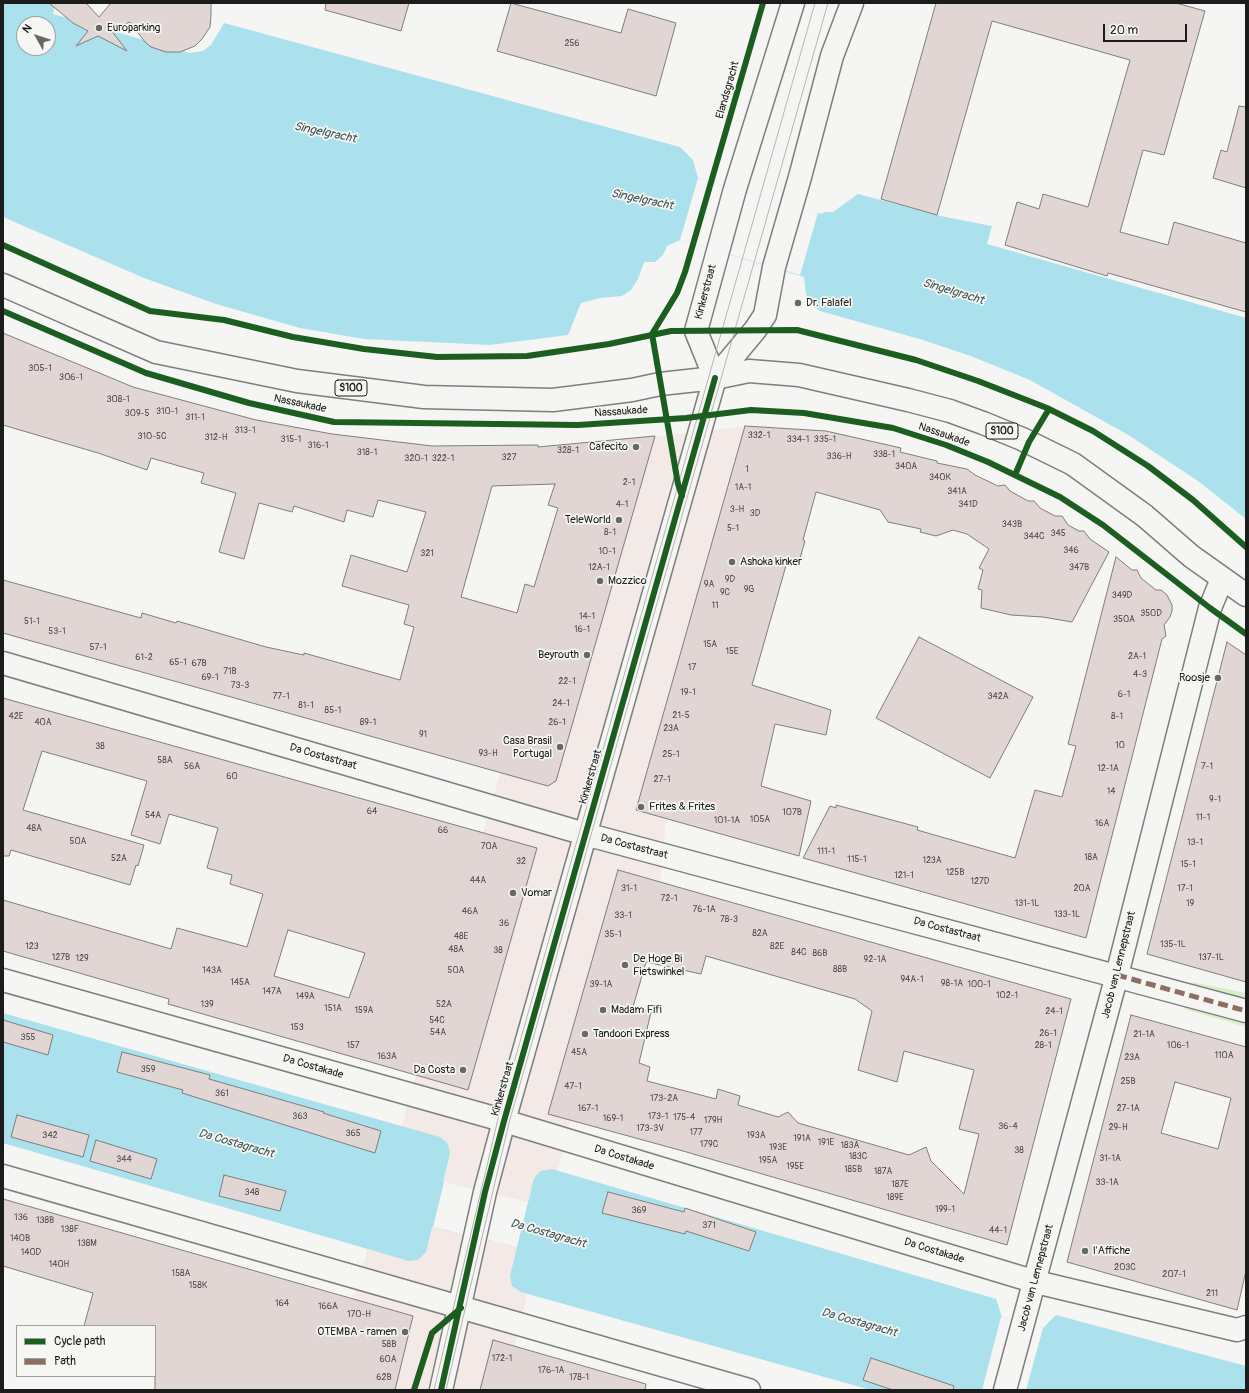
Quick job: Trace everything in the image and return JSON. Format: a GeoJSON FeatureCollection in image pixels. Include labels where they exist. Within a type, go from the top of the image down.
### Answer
{"type":"FeatureCollection","features":[{"type":"Feature","properties":{"kind":"street","name":"Kinkerstraat"},"geometry":{"type":"LineString","coordinates":[[715,378],[696,331],[735,189],[793,3]]}},
{"type":"Feature","properties":{"kind":"street","name":"Kinkerstraat"},"geometry":{"type":"LineString","coordinates":[[441,1390],[486,1192],[504,1121],[715,378],[746,342],[765,315],[774,267],[832,56],[852,3]]}},
{"type":"Feature","properties":{"kind":"street","name":"Nassaukade"},"geometry":{"type":"LineString","coordinates":[[3,285],[156,352],[297,381],[424,396],[553,400],[632,390],[683,381],[715,378],[749,371],[799,375],[908,400],[950,411],[983,423],[1022,439],[1073,464],[1145,516],[1191,556],[1246,595]]}},
{"type":"Feature","properties":{"kind":"street","name":"Jacob van Lennepstraat"},"geometry":{"type":"LineString","coordinates":[[1005,1390],[1036,1282],[1117,975],[1210,608],[1222,579]]}},
{"type":"Feature","properties":{"kind":"street","name":"Da Costastraat"},"geometry":{"type":"LineString","coordinates":[[3,662],[585,834],[1117,975],[1246,1011]]}},
{"type":"Feature","properties":{"kind":"street","name":"Da Costakade"},"geometry":{"type":"LineString","coordinates":[[3,980],[504,1121],[1036,1282],[1238,1330],[1246,1327]]}},
{"type":"Feature","properties":{"kind":"street"},"geometry":{"type":"LineString","coordinates":[[3,1176],[749,1390]]}},
{"type":"Feature","properties":{"kind":"shaded area"},"geometry":{"type":"Polygon","coordinates":[[[749,426],[770,427],[755,481],[766,556],[787,562],[756,672],[684,753],[666,819],[660,882],[633,1007],[651,1012],[645,1037],[625,1031],[597,1127],[570,1120],[504,1390],[339,1390],[345,1330],[416,1075],[334,1052],[351,992],[383,1001],[435,819],[483,832],[516,719],[530,604],[520,601],[525,584],[557,594],[567,563],[543,556],[548,540],[562,544],[610,441],[749,426]]]}},
{"type":"Feature","properties":{"kind":"green space"},"geometry":{"type":"Polygon","coordinates":[[[1193,982],[1246,993],[1246,1027],[1184,1009],[1193,982]]]}},
{"type":"Feature","properties":{"kind":"water","name":"Singelgracht"},"geometry":{"type":"Polygon","coordinates":[[[3,3],[56,3],[53,14],[190,53],[203,51],[211,45],[224,23],[680,147],[693,160],[698,178],[818,213],[822,214],[825,212],[833,212],[858,194],[945,217],[992,226],[987,244],[1246,318],[1246,519],[1198,481],[1130,436],[1030,380],[968,355],[923,340],[820,311],[813,306],[806,294],[804,277],[680,240],[667,246],[663,255],[655,262],[644,262],[638,279],[631,290],[622,296],[600,298],[581,303],[568,335],[490,345],[364,339],[300,328],[216,304],[144,278],[3,217],[3,3]]]}},
{"type":"Feature","properties":{"kind":"water","name":"Da Costagracht"},"geometry":{"type":"Polygon","coordinates":[[[3,1013],[440,1137],[448,1144],[450,1153],[443,1182],[528,1203],[534,1178],[541,1171],[552,1169],[996,1299],[1002,1317],[1043,1328],[1056,1315],[1246,1366],[1246,1390],[871,1390],[521,1292],[512,1286],[510,1276],[517,1247],[432,1227],[426,1252],[418,1260],[409,1261],[3,1143],[3,1013]]]}},
{"type":"Feature","properties":{"kind":"pier"},"geometry":{"type":"Polygon","coordinates":[[[698,178],[818,213],[800,275],[680,240],[698,178]]]}},
{"type":"Feature","properties":{"kind":"pier"},"geometry":{"type":"Polygon","coordinates":[[[444,1182],[528,1202],[517,1247],[433,1227],[444,1182]]]}},
{"type":"Feature","properties":{"kind":"pier"},"geometry":{"type":"Polygon","coordinates":[[[1001,1317],[1043,1328],[1026,1390],[982,1390],[1001,1317]]]}},
{"type":"Feature","properties":{"kind":"building","name":"Europarking"},"geometry":{"type":"Polygon","coordinates":[[[49,3],[86,3],[99,17],[111,3],[211,3],[210,27],[195,46],[180,52],[166,52],[151,47],[145,42],[130,22],[111,30],[127,51],[98,36],[76,46],[88,31],[73,23],[49,3]]]}},
{"type":"Feature","properties":{"kind":"building"},"geometry":{"type":"Polygon","coordinates":[[[326,3],[409,3],[401,31],[325,10],[326,3]]]}},
{"type":"Feature","properties":{"kind":"building"},"geometry":{"type":"Polygon","coordinates":[[[511,3],[621,33],[628,9],[676,23],[656,96],[497,51],[511,3]]]}},
{"type":"Feature","properties":{"kind":"building"},"geometry":{"type":"Polygon","coordinates":[[[936,3],[1176,3],[1205,11],[1164,155],[1143,150],[1120,232],[1168,245],[1174,222],[1246,243],[1246,312],[1108,273],[1107,276],[1005,245],[1017,202],[1039,209],[1043,194],[1088,207],[1130,60],[992,21],[937,215],[881,199],[936,3]]]}},
{"type":"Feature","properties":{"kind":"building"},"geometry":{"type":"Polygon","coordinates":[[[1239,106],[1246,107],[1246,188],[1213,178],[1221,150],[1227,152],[1239,106]]]}},
{"type":"Feature","properties":{"kind":"building"},"geometry":{"type":"Polygon","coordinates":[[[3,333],[133,387],[256,420],[332,434],[432,446],[538,445],[538,447],[655,436],[556,781],[548,786],[3,633],[3,580],[141,618],[142,613],[176,623],[177,621],[266,647],[304,655],[304,653],[400,680],[414,627],[404,624],[409,605],[342,586],[351,555],[407,572],[426,512],[378,500],[373,517],[347,510],[344,522],[294,506],[292,512],[259,503],[244,559],[219,552],[236,493],[201,483],[204,473],[151,458],[147,470],[98,453],[3,425],[3,333]],[[555,484],[492,486],[461,597],[517,613],[525,584],[534,587],[558,508],[548,505],[555,484]]]}},
{"type":"Feature","properties":{"kind":"building"},"geometry":{"type":"Polygon","coordinates":[[[745,426],[826,431],[901,448],[900,452],[937,461],[937,463],[967,469],[975,475],[998,486],[1005,485],[1010,491],[1028,501],[1034,501],[1040,508],[1055,516],[1062,516],[1068,525],[1079,531],[1084,531],[1090,539],[1109,552],[1072,622],[1043,617],[1011,615],[981,608],[982,590],[978,589],[983,570],[979,568],[989,549],[967,534],[953,530],[936,536],[920,532],[921,529],[888,522],[880,510],[816,492],[798,565],[787,562],[752,685],[831,710],[826,735],[775,724],[761,786],[811,801],[799,856],[636,810],[745,426]]]}},
{"type":"Feature","properties":{"kind":"building"},"geometry":{"type":"Polygon","coordinates":[[[1116,557],[1132,570],[1137,570],[1141,578],[1156,590],[1161,590],[1167,595],[1172,605],[1172,611],[1170,617],[1164,625],[1166,636],[1162,639],[1086,938],[803,858],[830,806],[836,808],[836,805],[918,827],[917,830],[1015,858],[1035,790],[1062,797],[1076,746],[1068,744],[1116,557]]]}},
{"type":"Feature","properties":{"kind":"building"},"geometry":{"type":"Polygon","coordinates":[[[919,637],[1033,697],[990,778],[876,718],[919,637]]]}},
{"type":"Feature","properties":{"kind":"building"},"geometry":{"type":"Polygon","coordinates":[[[1227,642],[1246,655],[1246,982],[1147,954],[1227,642]]]}},
{"type":"Feature","properties":{"kind":"building"},"geometry":{"type":"Polygon","coordinates":[[[3,698],[537,848],[468,1090],[168,1004],[169,999],[3,951],[3,900],[171,949],[177,928],[247,947],[263,894],[230,884],[232,875],[207,868],[218,828],[169,814],[160,844],[131,835],[147,781],[42,751],[23,810],[144,845],[138,866],[136,865],[130,885],[11,850],[9,856],[3,856],[3,698]],[[288,930],[274,976],[349,998],[365,953],[288,930]]]}},
{"type":"Feature","properties":{"kind":"building"},"geometry":{"type":"Polygon","coordinates":[[[618,870],[1071,999],[1007,1245],[683,1151],[548,1114],[618,870]],[[706,956],[701,974],[646,962],[633,1007],[651,1012],[639,1063],[650,1067],[647,1081],[716,1099],[718,1089],[740,1096],[738,1105],[778,1117],[788,1112],[798,1123],[909,1155],[926,1147],[931,1161],[964,1194],[979,1134],[959,1129],[974,1070],[904,1051],[897,1082],[858,1070],[872,1011],[855,999],[706,956]]]}},
{"type":"Feature","properties":{"kind":"building"},"geometry":{"type":"Polygon","coordinates":[[[1131,1015],[1246,1047],[1246,1271],[1237,1310],[1067,1262],[1131,1015]],[[1175,1082],[1161,1133],[1218,1149],[1231,1098],[1175,1082]]]}},
{"type":"Feature","properties":{"kind":"building"},"geometry":{"type":"Polygon","coordinates":[[[3,1020],[53,1035],[48,1055],[3,1042],[3,1020]]]}},
{"type":"Feature","properties":{"kind":"building"},"geometry":{"type":"Polygon","coordinates":[[[122,1052],[210,1075],[209,1079],[324,1112],[323,1113],[381,1131],[375,1153],[182,1093],[183,1090],[117,1072],[122,1052]]]}},
{"type":"Feature","properties":{"kind":"building"},"geometry":{"type":"Polygon","coordinates":[[[17,1115],[89,1135],[83,1157],[11,1137],[17,1115]]]}},
{"type":"Feature","properties":{"kind":"building"},"geometry":{"type":"Polygon","coordinates":[[[96,1140],[157,1159],[151,1179],[90,1161],[96,1140]]]}},
{"type":"Feature","properties":{"kind":"building"},"geometry":{"type":"Polygon","coordinates":[[[224,1175],[286,1191],[280,1211],[219,1196],[224,1175]]]}},
{"type":"Feature","properties":{"kind":"building"},"geometry":{"type":"Polygon","coordinates":[[[608,1192],[684,1212],[685,1208],[756,1232],[749,1251],[686,1231],[685,1234],[602,1213],[608,1192]]]}},
{"type":"Feature","properties":{"kind":"building"},"geometry":{"type":"Polygon","coordinates":[[[3,1199],[413,1316],[395,1390],[155,1390],[156,1325],[84,1325],[93,1293],[3,1266],[3,1199]]]}},
{"type":"Feature","properties":{"kind":"building"},"geometry":{"type":"Polygon","coordinates":[[[493,1340],[646,1384],[645,1390],[480,1390],[493,1340]]]}},
{"type":"Feature","properties":{"kind":"building"},"geometry":{"type":"Polygon","coordinates":[[[871,1358],[954,1386],[953,1390],[893,1390],[863,1380],[871,1358]]]}},
{"type":"Feature","properties":{"kind":"tram line"},"geometry":{"type":"LineString","coordinates":[[434,1390],[498,1119],[815,3]]}},
{"type":"Feature","properties":{"kind":"tram line"},"geometry":{"type":"LineString","coordinates":[[446,1390],[509,1123],[828,3]]}},
{"type":"Feature","properties":{"kind":"marked path"},"geometry":{"type":"LineString","coordinates":[[1117,975],[1246,1011]]}},
{"type":"Feature","properties":{"kind":"cycle path","name":"Elandsgracht"},"geometry":{"type":"LineString","coordinates":[[682,496],[678,484],[652,334],[677,293],[685,272],[763,3]]}},
{"type":"Feature","properties":{"kind":"cycle path"},"geometry":{"type":"LineString","coordinates":[[3,245],[150,311],[224,320],[293,337],[364,349],[437,357],[527,356],[609,344],[671,331],[797,330],[916,360],[978,381],[1047,408],[1093,431],[1148,466],[1193,500],[1246,547]]}},
{"type":"Feature","properties":{"kind":"cycle path"},"geometry":{"type":"LineString","coordinates":[[3,311],[146,373],[249,403],[334,422],[578,425],[686,418],[751,410],[804,413],[893,428],[946,445],[988,462],[1060,497],[1103,525],[1246,634]]}},
{"type":"Feature","properties":{"kind":"cycle path"},"geometry":{"type":"LineString","coordinates":[[441,1390],[485,1192],[504,1121],[715,378]]}},
{"type":"Feature","properties":{"kind":"cycle path"},"geometry":{"type":"LineString","coordinates":[[1015,475],[1029,442],[1049,409]]}},
{"type":"Feature","properties":{"kind":"cycle path"},"geometry":{"type":"LineString","coordinates":[[414,1390],[432,1333],[461,1308]]}},
{"type":"Feature","properties":{"kind":"place","name":"Europarking"},"geometry":{"type":"Point","coordinates":[99,28]}},
{"type":"Feature","properties":{"kind":"place","name":"Dr. Falafel"},"geometry":{"type":"Point","coordinates":[798,303]}},
{"type":"Feature","properties":{"kind":"place","name":"Cafecito"},"geometry":{"type":"Point","coordinates":[636,447]}},
{"type":"Feature","properties":{"kind":"place","name":"TeleWorld"},"geometry":{"type":"Point","coordinates":[619,520]}},
{"type":"Feature","properties":{"kind":"place","name":"Ashoka kinker"},"geometry":{"type":"Point","coordinates":[732,562]}},
{"type":"Feature","properties":{"kind":"place","name":"Mozzico"},"geometry":{"type":"Point","coordinates":[600,581]}},
{"type":"Feature","properties":{"kind":"place","name":"Beyrouth"},"geometry":{"type":"Point","coordinates":[587,655]}},
{"type":"Feature","properties":{"kind":"place","name":"Roosje"},"geometry":{"type":"Point","coordinates":[1218,678]}},
{"type":"Feature","properties":{"kind":"place","name":"Casa Brasil Portugal"},"geometry":{"type":"Point","coordinates":[560,747]}},
{"type":"Feature","properties":{"kind":"place","name":"Frites & Frites"},"geometry":{"type":"Point","coordinates":[641,807]}},
{"type":"Feature","properties":{"kind":"place","name":"Vomar"},"geometry":{"type":"Point","coordinates":[513,893]}},
{"type":"Feature","properties":{"kind":"place","name":"De Hoge Bi Fietswinkel"},"geometry":{"type":"Point","coordinates":[625,965]}},
{"type":"Feature","properties":{"kind":"place","name":"Madam Fifi"},"geometry":{"type":"Point","coordinates":[603,1010]}},
{"type":"Feature","properties":{"kind":"place","name":"Tandoori Express"},"geometry":{"type":"Point","coordinates":[585,1034]}},
{"type":"Feature","properties":{"kind":"place","name":"Da Costa"},"geometry":{"type":"Point","coordinates":[463,1070]}},
{"type":"Feature","properties":{"kind":"place","name":"l'Affiche"},"geometry":{"type":"Point","coordinates":[1085,1251]}},
{"type":"Feature","properties":{"kind":"place","name":"OTEMBA - ramen"},"geometry":{"type":"Point","coordinates":[405,1332]}}]}
